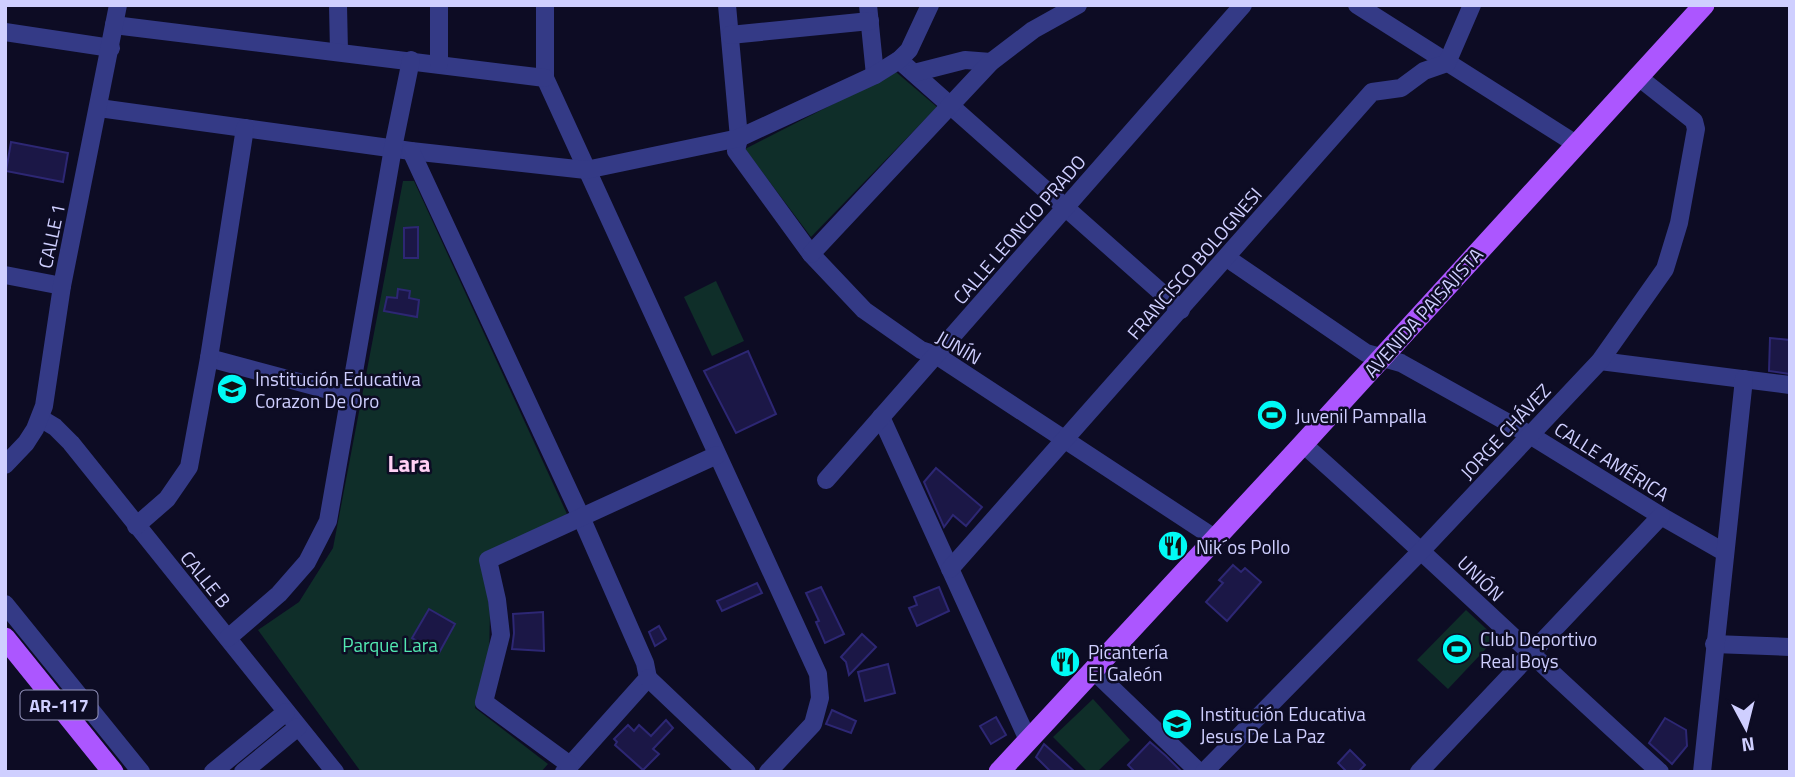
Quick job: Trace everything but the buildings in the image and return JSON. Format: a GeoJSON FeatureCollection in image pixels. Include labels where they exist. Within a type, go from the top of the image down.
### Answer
{"type":"FeatureCollection","features":[{"type":"Feature","properties":{"kind":"main road","name":"AVENIDA PAISAJISTA"},"geometry":{"type":"LineString","coordinates":[[999,772],[1704,5]]}},
{"type":"Feature","properties":{"kind":"main road","name":"AR-117"},"geometry":{"type":"LineString","coordinates":[[5,638],[113,772]]}},
{"type":"Feature","properties":{"kind":"street","name":"CALLE 1"},"geometry":{"type":"LineString","coordinates":[[5,465],[26,443],[40,418],[62,286],[118,5]]}},
{"type":"Feature","properties":{"kind":"street"},"geometry":{"type":"LineString","coordinates":[[338,5],[339,52]]}},
{"type":"Feature","properties":{"kind":"street"},"geometry":{"type":"LineString","coordinates":[[439,5],[439,64]]}},
{"type":"Feature","properties":{"kind":"street"},"geometry":{"type":"LineString","coordinates":[[545,5],[545,78],[818,674],[820,698],[813,723],[768,772]]}},
{"type":"Feature","properties":{"kind":"street","name":"JUNÍN"},"geometry":{"type":"LineString","coordinates":[[727,5],[739,138],[736,150],[811,254],[864,310],[921,350],[936,355],[1216,539]]}},
{"type":"Feature","properties":{"kind":"street"},"geometry":{"type":"LineString","coordinates":[[99,108],[402,149],[586,170],[739,138],[875,75],[899,60],[909,50],[930,5]]}},
{"type":"Feature","properties":{"kind":"street"},"geometry":{"type":"LineString","coordinates":[[811,254],[991,62],[1033,30],[1078,5]]}},
{"type":"Feature","properties":{"kind":"street","name":"CALLE LEONCIO PRADO"},"geometry":{"type":"LineString","coordinates":[[826,480],[1243,5]]}},
{"type":"Feature","properties":{"kind":"street"},"geometry":{"type":"LineString","coordinates":[[1357,5],[1576,144]]}},
{"type":"Feature","properties":{"kind":"street"},"geometry":{"type":"LineString","coordinates":[[1447,63],[1472,5]]}},
{"type":"Feature","properties":{"kind":"street"},"geometry":{"type":"LineString","coordinates":[[730,35],[869,13],[875,75]]}},
{"type":"Feature","properties":{"kind":"street"},"geometry":{"type":"LineString","coordinates":[[114,25],[545,78]]}},
{"type":"Feature","properties":{"kind":"street"},"geometry":{"type":"LineString","coordinates":[[5,32],[111,48]]}},
{"type":"Feature","properties":{"kind":"street"},"geometry":{"type":"LineString","coordinates":[[228,638],[279,594],[307,562],[328,521],[402,149],[411,60]]}},
{"type":"Feature","properties":{"kind":"street"},"geometry":{"type":"LineString","coordinates":[[899,60],[1181,310]]}},
{"type":"Feature","properties":{"kind":"street"},"geometry":{"type":"LineString","coordinates":[[914,73],[965,60],[991,62]]}},
{"type":"Feature","properties":{"kind":"street","name":"FRANCISCO BOLOGNESI"},"geometry":{"type":"LineString","coordinates":[[950,569],[1372,92],[1401,88],[1424,71],[1447,63]]}},
{"type":"Feature","properties":{"kind":"street","name":"JORGE CHÁVEZ"},"geometry":{"type":"LineString","coordinates":[[1205,772],[1422,550],[1600,361],[1665,269],[1679,223],[1696,138],[1694,121],[1637,76]]}},
{"type":"Feature","properties":{"kind":"street"},"geometry":{"type":"LineString","coordinates":[[136,526],[167,499],[188,467],[209,358],[245,128]]}},
{"type":"Feature","properties":{"kind":"street"},"geometry":{"type":"LineString","coordinates":[[402,149],[581,517],[645,663],[648,678],[747,772]]}},
{"type":"Feature","properties":{"kind":"street","name":"CALLE AMÉRICA"},"geometry":{"type":"LineString","coordinates":[[1227,258],[1366,353],[1401,363],[1530,435],[1724,552]]}},
{"type":"Feature","properties":{"kind":"street"},"geometry":{"type":"LineString","coordinates":[[5,275],[62,286]]}},
{"type":"Feature","properties":{"kind":"street"},"geometry":{"type":"LineString","coordinates":[[209,358],[351,396]]}},
{"type":"Feature","properties":{"kind":"street"},"geometry":{"type":"LineString","coordinates":[[1600,361],[1790,385]]}},
{"type":"Feature","properties":{"kind":"street"},"geometry":{"type":"LineString","coordinates":[[1702,772],[1744,379]]}},
{"type":"Feature","properties":{"kind":"street"},"geometry":{"type":"LineString","coordinates":[[881,417],[1028,740]]}},
{"type":"Feature","properties":{"kind":"street","name":"CALLE B"},"geometry":{"type":"LineString","coordinates":[[40,418],[55,427],[71,443],[335,772]]}},
{"type":"Feature","properties":{"kind":"street","name":"UNIÓN"},"geometry":{"type":"LineString","coordinates":[[1303,444],[1422,550],[1530,654],[1660,772]]}},
{"type":"Feature","properties":{"kind":"street"},"geometry":{"type":"LineString","coordinates":[[648,678],[567,768],[484,702],[500,635],[497,600],[488,560],[718,455]]}},
{"type":"Feature","properties":{"kind":"street"},"geometry":{"type":"LineString","coordinates":[[1419,772],[1661,516]]}},
{"type":"Feature","properties":{"kind":"street"},"geometry":{"type":"LineString","coordinates":[[5,604],[141,772]]}},
{"type":"Feature","properties":{"kind":"street"},"geometry":{"type":"LineString","coordinates":[[1714,644],[1790,647]]}},
{"type":"Feature","properties":{"kind":"street"},"geometry":{"type":"LineString","coordinates":[[1093,670],[1199,772]]}},
{"type":"Feature","properties":{"kind":"street"},"geometry":{"type":"LineString","coordinates":[[214,772],[286,712]]}},
{"type":"Feature","properties":{"kind":"street"},"geometry":{"type":"LineString","coordinates":[[243,772],[298,727]]}},
{"type":"Feature","properties":{"kind":"green space"},"geometry":{"type":"Polygon","coordinates":[[[896,72],[937,107],[811,237],[745,149],[896,72]]]}},
{"type":"Feature","properties":{"kind":"green space","name":"Parque Lara"},"geometry":{"type":"Polygon","coordinates":[[[403,181],[414,181],[567,514],[481,559],[490,611],[489,662],[475,708],[548,764],[541,772],[361,772],[258,630],[299,602],[333,548],[403,181]]]}},
{"type":"Feature","properties":{"kind":"green space"},"geometry":{"type":"Polygon","coordinates":[[[716,281],[744,341],[712,356],[684,297],[716,281]]]}},
{"type":"Feature","properties":{"kind":"green space","name":"Club Deportivo Real Boys"},"geometry":{"type":"Polygon","coordinates":[[[1466,610],[1496,638],[1448,689],[1417,660],[1466,610]]]}},
{"type":"Feature","properties":{"kind":"green space"},"geometry":{"type":"Polygon","coordinates":[[[1093,699],[1130,740],[1097,772],[1088,772],[1053,737],[1093,699]]]}},
{"type":"Feature","properties":{"kind":"place","name":"Institución Educativa Corazon De Oro"},"geometry":{"type":"Point","coordinates":[232,389]}},
{"type":"Feature","properties":{"kind":"place","name":"Juvenil Pampalla"},"geometry":{"type":"Point","coordinates":[1272,415]}},
{"type":"Feature","properties":{"kind":"place","name":"Nik´os Pollo"},"geometry":{"type":"Point","coordinates":[1173,546]}},
{"type":"Feature","properties":{"kind":"place","name":"Club Deportivo Real Boys"},"geometry":{"type":"Point","coordinates":[1457,649]}},
{"type":"Feature","properties":{"kind":"place","name":"Picantería El Galeón"},"geometry":{"type":"Point","coordinates":[1065,662]}},
{"type":"Feature","properties":{"kind":"place","name":"Institución Educativa Jesus De La Paz"},"geometry":{"type":"Point","coordinates":[1177,724]}},
{"type":"Feature","properties":{"kind":"district","name":"Lara"},"geometry":{"type":"Point","coordinates":[409,463]}}]}
